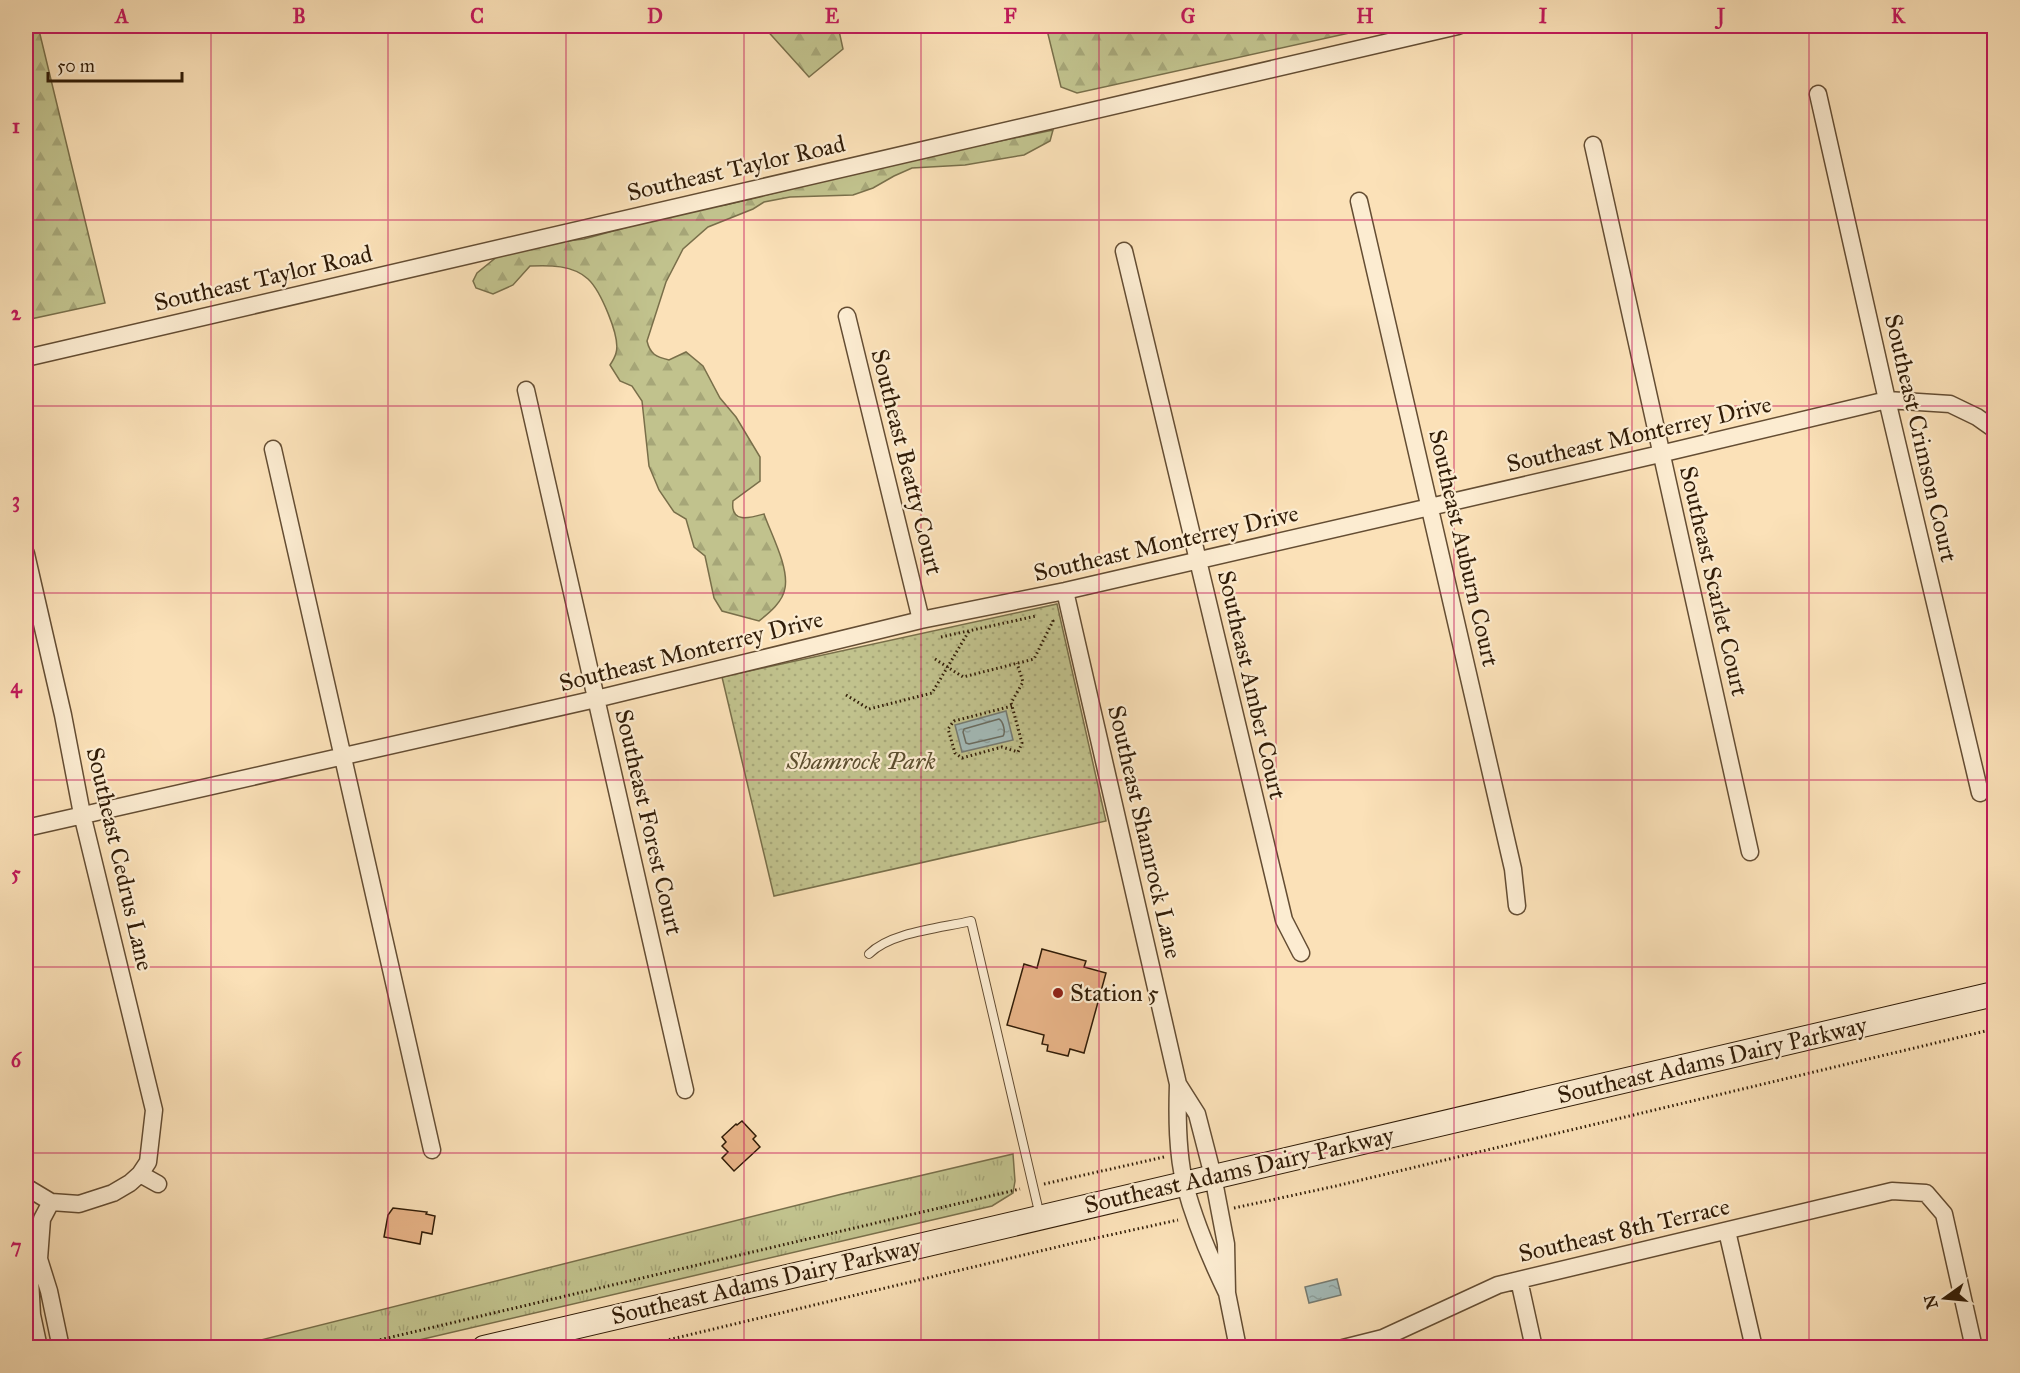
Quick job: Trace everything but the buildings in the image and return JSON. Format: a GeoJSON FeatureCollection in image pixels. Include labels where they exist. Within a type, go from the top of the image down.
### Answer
{"type":"FeatureCollection","features":[{"type":"Feature","properties":{"kind":"main road","name":"Southeast Adams Dairy Parkway"},"geometry":{"type":"LineString","coordinates":[[484,1347],[1995,994]]}},
{"type":"Feature","properties":{"kind":"street","name":"Southeast Taylor Road"},"geometry":{"type":"LineString","coordinates":[[26,358],[1458,26]]}},
{"type":"Feature","properties":{"kind":"street","name":"Southeast Crimson Court"},"geometry":{"type":"LineString","coordinates":[[1818,94],[1887,400],[1980,793]]}},
{"type":"Feature","properties":{"kind":"street","name":"Southeast Scarlet Court"},"geometry":{"type":"LineString","coordinates":[[1593,145],[1750,852]]}},
{"type":"Feature","properties":{"kind":"street","name":"Southeast Auburn Court"},"geometry":{"type":"LineString","coordinates":[[1359,201],[1513,868],[1517,906]]}},
{"type":"Feature","properties":{"kind":"street","name":"Southeast Amber Court"},"geometry":{"type":"LineString","coordinates":[[1124,250],[1284,920],[1300,953]]}},
{"type":"Feature","properties":{"kind":"street","name":"Southeast Beatty Court"},"geometry":{"type":"LineString","coordinates":[[847,316],[921,620]]}},
{"type":"Feature","properties":{"kind":"street","name":"Southeast Forest Court"},"geometry":{"type":"LineString","coordinates":[[526,390],[686,1090]]}},
{"type":"Feature","properties":{"kind":"street","name":"Southeast Monterrey Drive"},"geometry":{"type":"LineString","coordinates":[[26,828],[596,699],[921,620],[1065,591],[1887,400],[1950,404],[1995,429]]}},
{"type":"Feature","properties":{"kind":"street"},"geometry":{"type":"LineString","coordinates":[[273,449],[432,1150]]}},
{"type":"Feature","properties":{"kind":"street","name":"Southeast Cedrus Lane"},"geometry":{"type":"LineString","coordinates":[[26,554],[63,715],[82,814],[154,1110],[148,1162],[140,1174]]}},
{"type":"Feature","properties":{"kind":"street","name":"Southeast Shamrock Lane"},"geometry":{"type":"LineString","coordinates":[[1065,591],[1178,1084],[1177,1122],[1184,1183],[1203,1244],[1227,1293]]}},
{"type":"Feature","properties":{"kind":"street","name":"Southeast Shamrock Lane"},"geometry":{"type":"LineString","coordinates":[[1178,1084],[1197,1114],[1213,1176],[1226,1244],[1227,1293],[1238,1347]]}},
{"type":"Feature","properties":{"kind":"street"},"geometry":{"type":"LineString","coordinates":[[26,1187],[51,1202],[79,1204],[113,1193],[140,1174],[158,1184]]}},
{"type":"Feature","properties":{"kind":"street","name":"Southeast 8th Terrace"},"geometry":{"type":"LineString","coordinates":[[1343,1347],[1383,1338],[1498,1285],[1893,1191],[1926,1193],[1944,1214],[1974,1347]]}},
{"type":"Feature","properties":{"kind":"street"},"geometry":{"type":"LineString","coordinates":[[39,1347],[32,1315],[30,1279],[39,1258],[42,1219],[51,1202]]}},
{"type":"Feature","properties":{"kind":"street"},"geometry":{"type":"LineString","coordinates":[[1727,1231],[1754,1347]]}},
{"type":"Feature","properties":{"kind":"street"},"geometry":{"type":"LineString","coordinates":[[39,1258],[61,1347]]}},
{"type":"Feature","properties":{"kind":"street"},"geometry":{"type":"LineString","coordinates":[[1519,1280],[1534,1347]]}},
{"type":"Feature","properties":{"kind":"lane"},"geometry":{"type":"LineString","coordinates":[[869,954],[874,949],[908,934],[971,921],[1040,1217]]}},
{"type":"Feature","properties":{"kind":"path"},"geometry":{"type":"LineString","coordinates":[[935,659],[963,677],[1034,659],[1053,621],[1051,613]]}},
{"type":"Feature","properties":{"kind":"path"},"geometry":{"type":"LineString","coordinates":[[941,637],[1039,615]]}},
{"type":"Feature","properties":{"kind":"path"},"geometry":{"type":"LineString","coordinates":[[846,695],[869,709],[932,693],[969,631]]}},
{"type":"Feature","properties":{"kind":"path"},"geometry":{"type":"LineString","coordinates":[[1012,706],[954,721],[948,729],[955,753],[962,758],[1002,747],[1018,752],[1022,743],[1012,706],[1011,703],[1023,682],[1017,663]]}},
{"type":"Feature","properties":{"kind":"path"},"geometry":{"type":"LineString","coordinates":[[1227,1210],[1348,1184],[1995,1029]]}},
{"type":"Feature","properties":{"kind":"path"},"geometry":{"type":"LineString","coordinates":[[345,1347],[1168,1156]]}},
{"type":"Feature","properties":{"kind":"path"},"geometry":{"type":"LineString","coordinates":[[634,1347],[1078,1242],[1185,1219]]}},
{"type":"Feature","properties":{"kind":"green space"},"geometry":{"type":"Polygon","coordinates":[[[26,26],[38,26],[105,303],[26,320],[26,26]]]}},
{"type":"Feature","properties":{"kind":"green space"},"geometry":{"type":"Polygon","coordinates":[[[763,26],[838,26],[843,49],[809,77],[763,26]]]}},
{"type":"Feature","properties":{"kind":"green space"},"geometry":{"type":"Polygon","coordinates":[[[1046,26],[1381,26],[1077,93],[1061,87],[1046,26]]]}},
{"type":"Feature","properties":{"kind":"green space"},"geometry":{"type":"Polygon","coordinates":[[[1053,130],[1050,141],[1024,155],[965,165],[912,168],[873,188],[853,195],[790,197],[764,202],[753,209],[708,227],[683,249],[666,282],[647,341],[652,352],[657,356],[669,360],[686,352],[703,366],[720,398],[736,417],[760,457],[760,481],[733,501],[733,508],[735,513],[742,518],[764,514],[779,551],[786,580],[782,598],[759,621],[722,611],[714,598],[705,556],[694,547],[686,519],[674,512],[659,490],[649,466],[642,401],[632,386],[620,381],[610,365],[617,346],[613,325],[598,293],[588,279],[568,268],[530,266],[513,285],[493,294],[476,288],[473,281],[477,273],[498,256],[541,244],[584,239],[686,211],[725,205],[917,158],[1053,130]]]}},
{"type":"Feature","properties":{"kind":"green space","name":"Shamrock Park"},"geometry":{"type":"Polygon","coordinates":[[[1057,604],[1106,821],[774,896],[722,677],[1057,604]]]}},
{"type":"Feature","properties":{"kind":"green space"},"geometry":{"type":"Polygon","coordinates":[[[1013,1154],[1015,1181],[1013,1193],[992,1206],[389,1347],[233,1347],[842,1194],[1013,1154]]]}},
{"type":"Feature","properties":{"kind":"water"},"geometry":{"type":"Polygon","coordinates":[[[1006,711],[1013,740],[962,752],[955,725],[1006,711]]]}},
{"type":"Feature","properties":{"kind":"water"},"geometry":{"type":"Polygon","coordinates":[[[1337,1279],[1341,1295],[1309,1303],[1305,1287],[1337,1279]]]}},
{"type":"Feature","properties":{"kind":"place","name":"Station 5"},"geometry":{"type":"Point","coordinates":[1058,993]}}]}
